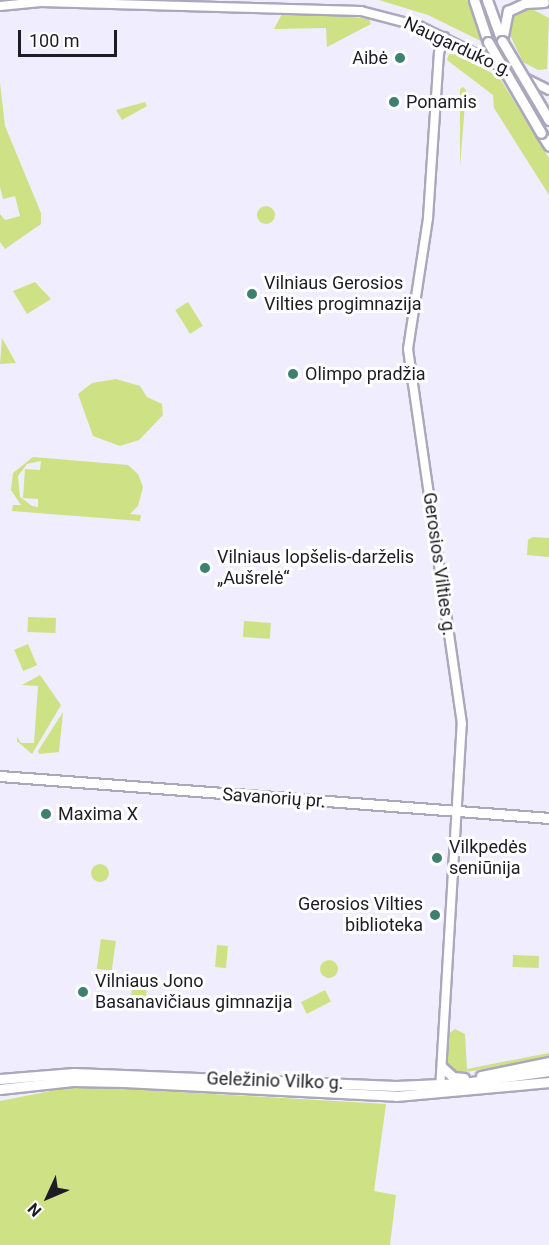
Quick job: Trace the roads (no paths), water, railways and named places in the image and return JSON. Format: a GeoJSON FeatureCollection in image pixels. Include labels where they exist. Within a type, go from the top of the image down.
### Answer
{"type":"FeatureCollection","features":[{"type":"Feature","properties":{"kind":"main road"},"geometry":{"type":"LineString","coordinates":[[474,0],[488,42],[549,146]]}},
{"type":"Feature","properties":{"kind":"main road"},"geometry":{"type":"LineString","coordinates":[[487,0],[502,41],[549,120]]}},
{"type":"Feature","properties":{"kind":"main road","name":"Naugarduko g."},"geometry":{"type":"LineString","coordinates":[[0,6],[38,1],[348,9],[394,18],[444,37],[549,89]]}},
{"type":"Feature","properties":{"kind":"main road"},"geometry":{"type":"LineString","coordinates":[[502,41],[508,11],[525,3],[544,3]]}},
{"type":"Feature","properties":{"kind":"main road","name":"Gerosios Vilties g."},"geometry":{"type":"LineString","coordinates":[[440,1089],[459,811],[462,724],[408,359],[428,218],[439,53],[444,37]]}},
{"type":"Feature","properties":{"kind":"main road","name":"Savanorių pr."},"geometry":{"type":"LineString","coordinates":[[0,776],[549,818]]}},
{"type":"Feature","properties":{"kind":"main road"},"geometry":{"type":"LineString","coordinates":[[470,1077],[549,1062]]}},
{"type":"Feature","properties":{"kind":"main road"},"geometry":{"type":"LineString","coordinates":[[442,1067],[453,1077],[504,1079]]}},
{"type":"Feature","properties":{"kind":"main road","name":"Geležinio Vilko g."},"geometry":{"type":"LineString","coordinates":[[0,1089],[73,1081],[396,1096],[549,1071]]}},
{"type":"Feature","properties":{"kind":"main road","name":"Geležinio Vilko g."},"geometry":{"type":"LineString","coordinates":[[0,1078],[74,1073],[440,1089],[549,1082]]}},
{"type":"Feature","properties":{"kind":"place","name":"Aibė"},"geometry":{"type":"Point","coordinates":[400,58]}},
{"type":"Feature","properties":{"kind":"place","name":"Ponamis"},"geometry":{"type":"Point","coordinates":[394,102]}},
{"type":"Feature","properties":{"kind":"place","name":"Vilniaus Gerosios Vilties progimnazija"},"geometry":{"type":"Point","coordinates":[252,294]}},
{"type":"Feature","properties":{"kind":"place","name":"Olimpo pradžia"},"geometry":{"type":"Point","coordinates":[293,374]}},
{"type":"Feature","properties":{"kind":"place","name":"Vilniaus lopšelis-darželis „Aušrelė“"},"geometry":{"type":"Point","coordinates":[205,568]}},
{"type":"Feature","properties":{"kind":"place","name":"Maxima X"},"geometry":{"type":"Point","coordinates":[46,814]}},
{"type":"Feature","properties":{"kind":"place","name":"Vilkpedės seniūnija"},"geometry":{"type":"Point","coordinates":[437,858]}},
{"type":"Feature","properties":{"kind":"place","name":"Gerosios Vilties biblioteka"},"geometry":{"type":"Point","coordinates":[435,915]}},
{"type":"Feature","properties":{"kind":"place","name":"Vilniaus Jono Basanavičiaus gimnazija"},"geometry":{"type":"Point","coordinates":[83,992]}}]}
